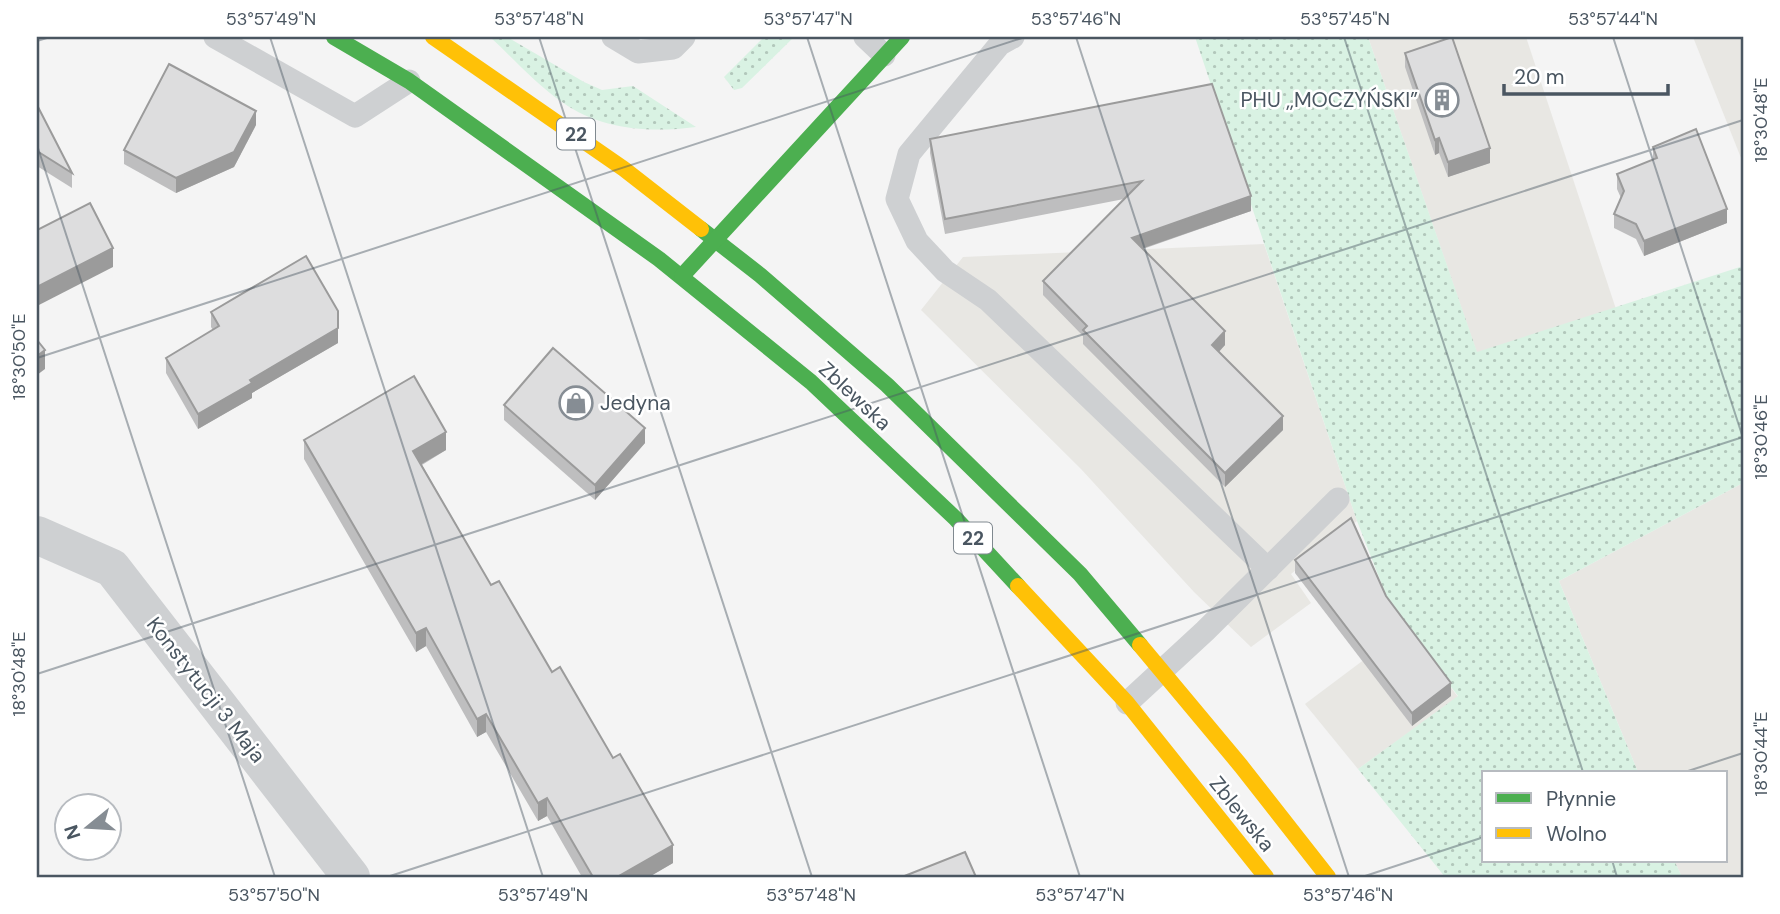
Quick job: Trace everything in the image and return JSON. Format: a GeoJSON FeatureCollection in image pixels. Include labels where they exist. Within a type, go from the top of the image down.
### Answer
{"type":"FeatureCollection","features":[{"type":"Feature","properties":{"kind":"main road","name":"Zblewska"},"geometry":{"type":"LineString","coordinates":[[334,37],[410,82],[595,212],[682,276],[811,382],[956,519],[1127,703],[1266,877]]}},
{"type":"Feature","properties":{"kind":"main road","name":"Zblewska"},"geometry":{"type":"LineString","coordinates":[[433,37],[561,124],[714,239],[760,275],[915,412],[1080,575],[1241,766],[1328,877]]}},
{"type":"Feature","properties":{"kind":"main road"},"geometry":{"type":"LineString","coordinates":[[682,276],[902,37]]}},
{"type":"Feature","properties":{"kind":"street","name":"Konstytucji 3 Maja"},"geometry":{"type":"LineString","coordinates":[[37,535],[112,568],[351,877]]}},
{"type":"Feature","properties":{"kind":"lane"},"geometry":{"type":"LineString","coordinates":[[215,37],[355,116],[410,82]]}},
{"type":"Feature","properties":{"kind":"lane"},"geometry":{"type":"LineString","coordinates":[[613,37],[638,52],[673,48],[684,37]]}},
{"type":"Feature","properties":{"kind":"lane"},"geometry":{"type":"LineString","coordinates":[[865,37],[884,55]]}},
{"type":"Feature","properties":{"kind":"lane"},"geometry":{"type":"LineString","coordinates":[[1013,37],[1000,44],[908,154],[897,200],[917,241],[945,271],[988,300],[1268,569]]}},
{"type":"Feature","properties":{"kind":"lane"},"geometry":{"type":"LineString","coordinates":[[1127,703],[1205,631],[1338,499]]}},
{"type":"Feature","properties":{"kind":"shaded area"},"geometry":{"type":"Polygon","coordinates":[[[1368,37],[1526,37],[1616,309],[1477,353],[1368,37]]]}},
{"type":"Feature","properties":{"kind":"shaded area"},"geometry":{"type":"Polygon","coordinates":[[[1693,37],[1743,37],[1743,163],[1693,37]]]}},
{"type":"Feature","properties":{"kind":"shaded area"},"geometry":{"type":"Polygon","coordinates":[[[1264,244],[1357,521],[1291,574],[1311,603],[1251,647],[1194,592],[1081,469],[921,310],[963,257],[1264,244]]]}},
{"type":"Feature","properties":{"kind":"shaded area"},"geometry":{"type":"Polygon","coordinates":[[[1743,483],[1743,877],[1682,877],[1675,862],[1728,862],[1728,771],[1638,771],[1559,581],[1743,483]]]}},
{"type":"Feature","properties":{"kind":"shaded area"},"geometry":{"type":"Polygon","coordinates":[[[1408,630],[1458,697],[1358,769],[1305,704],[1397,635],[1408,630]]]}},
{"type":"Feature","properties":{"kind":"green space"},"geometry":{"type":"Polygon","coordinates":[[[490,37],[507,37],[602,90],[633,86],[696,127],[644,129],[593,119],[552,95],[490,37]]]}},
{"type":"Feature","properties":{"kind":"green space"},"geometry":{"type":"Polygon","coordinates":[[[764,37],[794,37],[742,88],[734,90],[724,77],[764,37]]]}},
{"type":"Feature","properties":{"kind":"green space"},"geometry":{"type":"Polygon","coordinates":[[[1195,37],[1368,37],[1477,352],[1743,266],[1743,483],[1559,581],[1638,771],[1482,771],[1482,862],[1675,862],[1682,877],[1445,877],[1358,769],[1458,696],[1408,631],[1400,631],[1357,521],[1195,37]]]}},
{"type":"Feature","properties":{"kind":"building","name":"PHU ,,MOCZYŃSKI”"},"geometry":{"type":"Polygon","coordinates":[[[1452,37],[1490,148],[1448,162],[1439,138],[1435,140],[1405,53],[1452,37]]]}},
{"type":"Feature","properties":{"kind":"building"},"geometry":{"type":"Polygon","coordinates":[[[169,64],[256,111],[234,152],[176,178],[124,150],[169,64]]]}},
{"type":"Feature","properties":{"kind":"building"},"geometry":{"type":"Polygon","coordinates":[[[1212,84],[1251,196],[1132,238],[1225,331],[1212,345],[1283,416],[1225,473],[1083,330],[1087,326],[1043,281],[1142,181],[945,219],[930,139],[1212,84]]]}},
{"type":"Feature","properties":{"kind":"building"},"geometry":{"type":"Polygon","coordinates":[[[37,105],[72,173],[37,151],[37,105]]]}},
{"type":"Feature","properties":{"kind":"building"},"geometry":{"type":"Polygon","coordinates":[[[1696,129],[1727,209],[1644,241],[1636,224],[1614,214],[1624,191],[1617,174],[1657,158],[1653,147],[1696,129]]]}},
{"type":"Feature","properties":{"kind":"building"},"geometry":{"type":"Polygon","coordinates":[[[90,203],[113,248],[37,287],[37,230],[90,203]]]}},
{"type":"Feature","properties":{"kind":"building"},"geometry":{"type":"Polygon","coordinates":[[[306,256],[338,311],[338,328],[198,414],[166,358],[219,326],[211,312],[306,256]]]}},
{"type":"Feature","properties":{"kind":"building"},"geometry":{"type":"Polygon","coordinates":[[[37,340],[45,350],[37,356],[37,340]]]}},
{"type":"Feature","properties":{"kind":"building"},"geometry":{"type":"Polygon","coordinates":[[[553,348],[645,428],[595,485],[504,405],[553,348]]]}},
{"type":"Feature","properties":{"kind":"building"},"geometry":{"type":"Polygon","coordinates":[[[414,376],[446,432],[413,451],[491,585],[499,581],[552,672],[560,667],[613,758],[620,754],[673,845],[617,877],[593,877],[547,798],[538,803],[486,714],[477,719],[426,628],[416,633],[304,440],[414,376]]]}},
{"type":"Feature","properties":{"kind":"building"},"geometry":{"type":"Polygon","coordinates":[[[1351,518],[1386,596],[1451,683],[1412,713],[1295,560],[1351,518]]]}},
{"type":"Feature","properties":{"kind":"building"},"geometry":{"type":"Polygon","coordinates":[[[965,852],[976,877],[902,877],[965,852]]]}},
{"type":"Feature","properties":{"kind":"traffic: fast"},"geometry":{"type":"LineString","coordinates":[[334,37],[409,81],[659,259],[811,382],[956,519],[1018,586]]}},
{"type":"Feature","properties":{"kind":"traffic: fast"},"geometry":{"type":"LineString","coordinates":[[682,276],[902,37]]}},
{"type":"Feature","properties":{"kind":"traffic: fast"},"geometry":{"type":"LineString","coordinates":[[701,229],[760,275],[887,385],[1080,574],[1140,645]]}},
{"type":"Feature","properties":{"kind":"traffic: slow"},"geometry":{"type":"LineString","coordinates":[[433,37],[624,169],[701,229]]}},
{"type":"Feature","properties":{"kind":"traffic: slow"},"geometry":{"type":"LineString","coordinates":[[1018,586],[1127,703],[1266,877]]}},
{"type":"Feature","properties":{"kind":"traffic: slow"},"geometry":{"type":"LineString","coordinates":[[1140,645],[1241,766],[1328,877]]}},
{"type":"Feature","properties":{"kind":"place","name":"PHU ,,MOCZYŃSKI”"},"geometry":{"type":"Point","coordinates":[1442,100]}},
{"type":"Feature","properties":{"kind":"place","name":"Jedyna"},"geometry":{"type":"Point","coordinates":[576,403]}}]}
